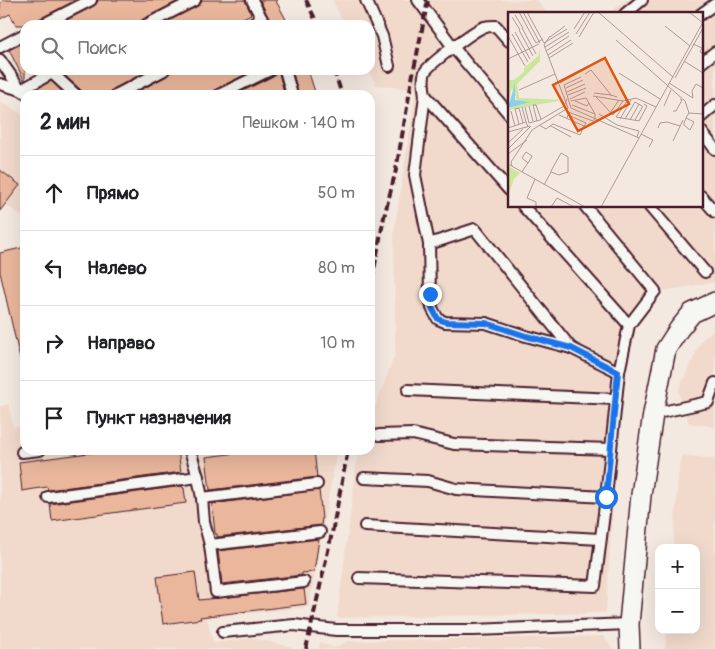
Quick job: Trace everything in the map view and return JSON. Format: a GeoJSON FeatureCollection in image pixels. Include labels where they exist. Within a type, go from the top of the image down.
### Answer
{"type":"FeatureCollection","features":[{"type":"Feature","properties":{"kind":"street"},"geometry":{"type":"LineString","coordinates":[[630,649],[629,624],[641,495],[653,414],[666,349],[679,328],[692,313],[715,302]]}},
{"type":"Feature","properties":{"kind":"lane"},"geometry":{"type":"LineString","coordinates":[[52,20],[91,0]]}},
{"type":"Feature","properties":{"kind":"lane"},"geometry":{"type":"LineString","coordinates":[[156,20],[194,0]]}},
{"type":"Feature","properties":{"kind":"lane"},"geometry":{"type":"LineString","coordinates":[[252,0],[263,20]]}},
{"type":"Feature","properties":{"kind":"lane"},"geometry":{"type":"LineString","coordinates":[[366,0],[375,20]]}},
{"type":"Feature","properties":{"kind":"lane"},"geometry":{"type":"LineString","coordinates":[[418,0],[453,47],[508,113]]}},
{"type":"Feature","properties":{"kind":"lane"},"geometry":{"type":"LineString","coordinates":[[627,12],[642,0]]}},
{"type":"Feature","properties":{"kind":"lane"},"geometry":{"type":"LineString","coordinates":[[702,13],[715,4]]}},
{"type":"Feature","properties":{"kind":"lane"},"geometry":{"type":"LineString","coordinates":[[375,20],[382,36],[389,66]]}},
{"type":"Feature","properties":{"kind":"lane"},"geometry":{"type":"LineString","coordinates":[[508,40],[496,26],[483,27],[453,47],[432,64],[425,73],[425,95],[415,175],[429,244],[432,308],[438,319],[446,322],[486,323],[571,348],[618,372]]}},
{"type":"Feature","properties":{"kind":"lane"},"geometry":{"type":"LineString","coordinates":[[0,46],[20,36]]}},
{"type":"Feature","properties":{"kind":"lane"},"geometry":{"type":"LineString","coordinates":[[702,62],[715,52]]}},
{"type":"Feature","properties":{"kind":"lane"},"geometry":{"type":"LineString","coordinates":[[0,60],[23,90]]}},
{"type":"Feature","properties":{"kind":"lane"},"geometry":{"type":"LineString","coordinates":[[28,90],[49,75]]}},
{"type":"Feature","properties":{"kind":"lane"},"geometry":{"type":"LineString","coordinates":[[58,75],[72,90]]}},
{"type":"Feature","properties":{"kind":"lane"},"geometry":{"type":"LineString","coordinates":[[126,90],[154,75]]}},
{"type":"Feature","properties":{"kind":"lane"},"geometry":{"type":"LineString","coordinates":[[229,90],[260,75]]}},
{"type":"Feature","properties":{"kind":"lane"},"geometry":{"type":"LineString","coordinates":[[286,75],[291,90]]}},
{"type":"Feature","properties":{"kind":"lane"},"geometry":{"type":"LineString","coordinates":[[0,84],[20,90]]}},
{"type":"Feature","properties":{"kind":"lane"},"geometry":{"type":"LineString","coordinates":[[425,95],[508,189]]}},
{"type":"Feature","properties":{"kind":"lane"},"geometry":{"type":"LineString","coordinates":[[702,116],[715,106]]}},
{"type":"Feature","properties":{"kind":"lane"},"geometry":{"type":"LineString","coordinates":[[702,132],[715,149]]}},
{"type":"Feature","properties":{"kind":"lane"},"geometry":{"type":"LineString","coordinates":[[702,197],[715,212]]}},
{"type":"Feature","properties":{"kind":"lane"},"geometry":{"type":"LineString","coordinates":[[525,208],[629,325]]}},
{"type":"Feature","properties":{"kind":"lane"},"geometry":{"type":"LineString","coordinates":[[359,578],[595,586],[618,372],[629,325],[655,292],[586,208]]}},
{"type":"Feature","properties":{"kind":"lane"},"geometry":{"type":"LineString","coordinates":[[651,208],[705,272]]}},
{"type":"Feature","properties":{"kind":"lane"},"geometry":{"type":"LineString","coordinates":[[429,244],[475,228],[571,348]]}},
{"type":"Feature","properties":{"kind":"lane"},"geometry":{"type":"LineString","coordinates":[[653,414],[712,402],[715,383]]}},
{"type":"Feature","properties":{"kind":"lane"},"geometry":{"type":"LineString","coordinates":[[408,390],[616,399]]}},
{"type":"Feature","properties":{"kind":"lane"},"geometry":{"type":"LineString","coordinates":[[379,435],[413,434],[454,444],[611,449]]}},
{"type":"Feature","properties":{"kind":"lane"},"geometry":{"type":"LineString","coordinates":[[194,455],[202,498],[204,522],[210,545],[216,592],[304,582]]}},
{"type":"Feature","properties":{"kind":"lane"},"geometry":{"type":"LineString","coordinates":[[48,497],[198,477]]}},
{"type":"Feature","properties":{"kind":"lane"},"geometry":{"type":"LineString","coordinates":[[364,478],[428,481],[456,488],[606,497]]}},
{"type":"Feature","properties":{"kind":"lane"},"geometry":{"type":"LineString","coordinates":[[202,498],[317,484]]}},
{"type":"Feature","properties":{"kind":"lane"},"geometry":{"type":"LineString","coordinates":[[365,526],[600,539]]}},
{"type":"Feature","properties":{"kind":"lane"},"geometry":{"type":"LineString","coordinates":[[210,545],[320,532]]}},
{"type":"Feature","properties":{"kind":"lane"},"geometry":{"type":"LineString","coordinates":[[223,632],[294,625],[336,630],[474,630],[629,624]]}},
{"type":"Feature","properties":{"kind":"shaded area"},"geometry":{"type":"Polygon","coordinates":[[[332,0],[537,0],[546,12],[508,12],[508,208],[702,208],[702,12],[609,12],[627,0],[715,0],[715,282],[663,291],[624,324],[606,613],[337,618],[358,455],[375,455],[375,408],[395,354],[394,232],[416,90],[376,85],[371,75],[375,75],[375,20],[342,20],[332,0]]]}},
{"type":"Feature","properties":{"kind":"shaded area"},"geometry":{"type":"Polygon","coordinates":[[[0,101],[20,113],[20,215],[0,200],[0,101]]]}},
{"type":"Feature","properties":{"kind":"shaded area"},"geometry":{"type":"Polygon","coordinates":[[[715,331],[715,427],[689,423],[678,391],[701,341],[710,332],[715,331]]]}},
{"type":"Feature","properties":{"kind":"shaded area"},"geometry":{"type":"Polygon","coordinates":[[[9,404],[13,427],[20,426],[20,455],[336,455],[309,607],[207,618],[213,643],[253,638],[292,647],[291,649],[0,649],[0,406],[9,404]]]}},
{"type":"Feature","properties":{"kind":"shaded area"},"geometry":{"type":"Polygon","coordinates":[[[682,455],[715,459],[715,649],[665,649],[667,634],[700,634],[700,544],[673,544],[679,466],[682,455]]]}},
{"type":"Feature","properties":{"kind":"shaded area"},"geometry":{"type":"Polygon","coordinates":[[[603,636],[613,649],[319,649],[320,642],[334,648],[348,641],[603,636]]]}},
{"type":"Feature","properties":{"kind":"building"},"geometry":{"type":"Polygon","coordinates":[[[76,0],[38,20],[20,20],[20,25],[16,25],[10,14],[0,19],[0,3],[3,1],[76,0]]]}},
{"type":"Feature","properties":{"kind":"building"},"geometry":{"type":"Polygon","coordinates":[[[98,0],[180,0],[142,20],[67,20],[97,3],[98,0]]]}},
{"type":"Feature","properties":{"kind":"building"},"geometry":{"type":"Polygon","coordinates":[[[202,0],[245,0],[251,14],[239,20],[171,20],[201,3],[202,0]]]}},
{"type":"Feature","properties":{"kind":"building"},"geometry":{"type":"Polygon","coordinates":[[[260,0],[278,0],[276,1],[286,20],[270,20],[260,0]]]}},
{"type":"Feature","properties":{"kind":"building"},"geometry":{"type":"Polygon","coordinates":[[[20,44],[20,72],[9,50],[20,44]]]}},
{"type":"Feature","properties":{"kind":"building"},"geometry":{"type":"Polygon","coordinates":[[[64,75],[140,75],[112,90],[81,90],[64,75]]]}},
{"type":"Feature","properties":{"kind":"building"},"geometry":{"type":"Polygon","coordinates":[[[244,75],[215,90],[140,90],[167,76],[244,75]]]}},
{"type":"Feature","properties":{"kind":"building"},"geometry":{"type":"Polygon","coordinates":[[[279,75],[284,90],[245,90],[273,76],[279,75]]]}},
{"type":"Feature","properties":{"kind":"building"},"geometry":{"type":"Polygon","coordinates":[[[293,75],[310,75],[314,90],[298,90],[293,75]]]}},
{"type":"Feature","properties":{"kind":"building"},"geometry":{"type":"Polygon","coordinates":[[[51,81],[61,90],[39,90],[38,88],[51,81]]]}},
{"type":"Feature","properties":{"kind":"building"},"geometry":{"type":"Polygon","coordinates":[[[0,170],[20,185],[0,211],[0,170]]]}},
{"type":"Feature","properties":{"kind":"building"},"geometry":{"type":"Polygon","coordinates":[[[20,248],[20,359],[0,272],[0,253],[20,248]]]}},
{"type":"Feature","properties":{"kind":"building"},"geometry":{"type":"Polygon","coordinates":[[[74,455],[179,455],[181,472],[48,490],[47,487],[22,491],[19,462],[74,455]]]}},
{"type":"Feature","properties":{"kind":"building"},"geometry":{"type":"Polygon","coordinates":[[[221,455],[315,455],[317,477],[210,490],[206,457],[221,455]]]}},
{"type":"Feature","properties":{"kind":"building"},"geometry":{"type":"Polygon","coordinates":[[[182,486],[186,503],[52,521],[50,504],[182,486]]]}},
{"type":"Feature","properties":{"kind":"building"},"geometry":{"type":"Polygon","coordinates":[[[319,490],[321,525],[217,537],[217,534],[215,534],[212,504],[319,490]]]}},
{"type":"Feature","properties":{"kind":"building"},"geometry":{"type":"Polygon","coordinates":[[[319,539],[314,572],[222,584],[218,551],[319,539]]]}},
{"type":"Feature","properties":{"kind":"building"},"geometry":{"type":"Polygon","coordinates":[[[195,572],[199,600],[304,589],[306,604],[200,617],[201,619],[163,624],[157,577],[195,572]]]}},
{"type":"Feature","properties":{"kind":"railway"},"geometry":{"type":"LineString","coordinates":[[306,0],[316,20]]}},
{"type":"Feature","properties":{"kind":"railway"},"geometry":{"type":"LineString","coordinates":[[375,265],[384,217],[396,170],[428,0]]}},
{"type":"Feature","properties":{"kind":"railway"},"geometry":{"type":"LineString","coordinates":[[336,75],[340,90]]}},
{"type":"Feature","properties":{"kind":"railway"},"geometry":{"type":"LineString","coordinates":[[306,649],[347,455]]}},
{"type":"Feature","properties":{"kind":"route"},"geometry":{"type":"LineString","coordinates":[[430,294],[432,308],[438,319],[446,322],[486,323],[571,348],[618,372],[606,497]]}}]}
